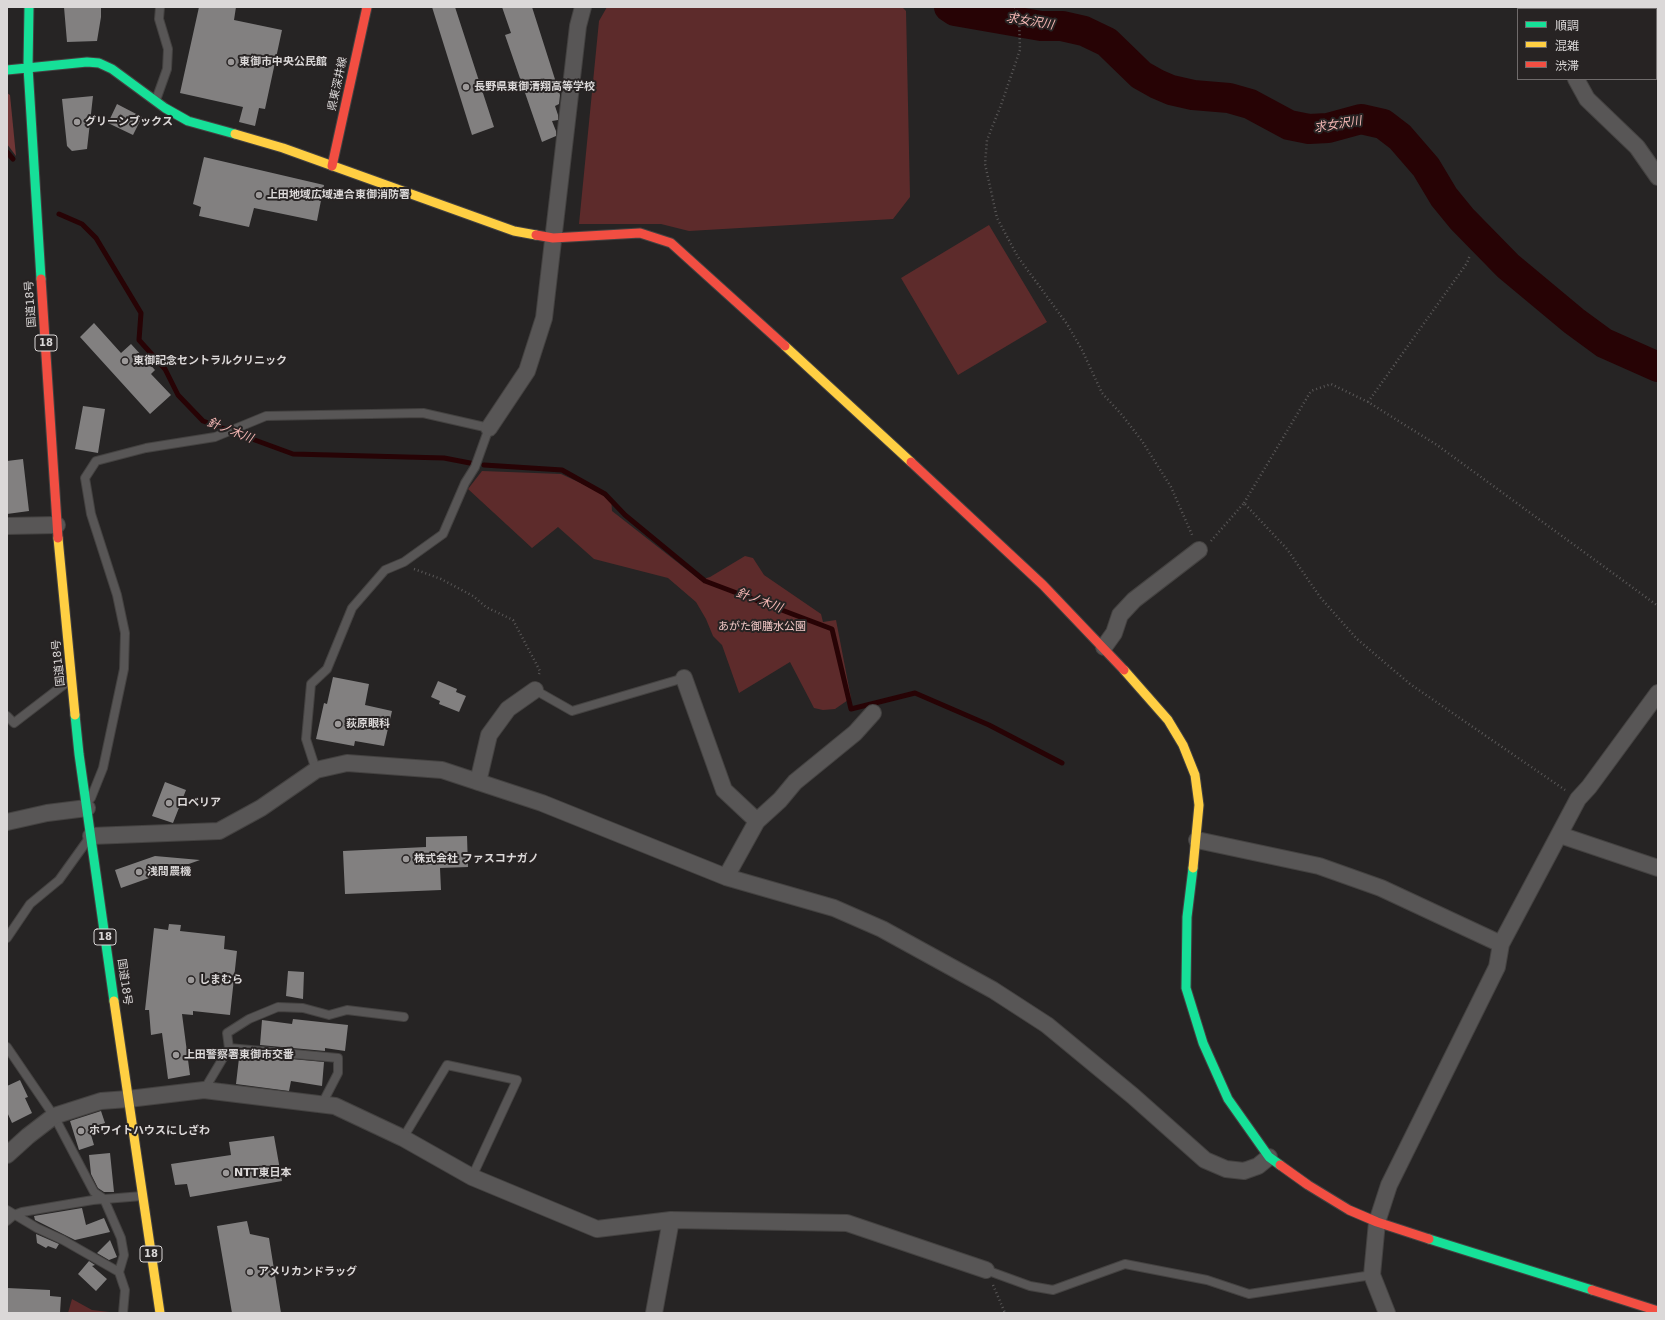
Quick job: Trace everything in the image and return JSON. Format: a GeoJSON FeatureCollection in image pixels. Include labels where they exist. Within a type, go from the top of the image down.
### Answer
{"type":"FeatureCollection","features":[{"type":"Feature","properties":{"kind":"main road","name":"国道18号"},"geometry":{"type":"LineString","coordinates":[[29,7],[28,67],[57,524],[72,678],[87,808],[160,1313]]}},
{"type":"Feature","properties":{"kind":"main road","name":"県東深井線"},"geometry":{"type":"LineString","coordinates":[[332,166],[367,7]]}},
{"type":"Feature","properties":{"kind":"main road"},"geometry":{"type":"LineString","coordinates":[[7,70],[87,62],[99,63],[112,69],[155,101],[188,121],[262,142],[514,231],[553,238],[640,233],[671,243],[1043,585],[1104,647],[1168,720],[1183,745],[1195,775],[1199,804],[1197,840],[1187,917],[1186,988],[1203,1042],[1228,1099],[1269,1157],[1308,1185],[1349,1210],[1377,1222],[1658,1311]]}},
{"type":"Feature","properties":{"kind":"street"},"geometry":{"type":"LineString","coordinates":[[489,428],[526,371],[544,318],[578,26],[583,7]]}},
{"type":"Feature","properties":{"kind":"street"},"geometry":{"type":"LineString","coordinates":[[1577,80],[1587,99],[1637,147],[1658,177]]}},
{"type":"Feature","properties":{"kind":"street"},"geometry":{"type":"LineString","coordinates":[[7,526],[57,524]]}},
{"type":"Feature","properties":{"kind":"street"},"geometry":{"type":"LineString","coordinates":[[1104,647],[1114,633],[1120,615],[1134,600],[1199,550]]}},
{"type":"Feature","properties":{"kind":"street"},"geometry":{"type":"LineString","coordinates":[[684,678],[724,790],[757,821]]}},
{"type":"Feature","properties":{"kind":"street"},"geometry":{"type":"LineString","coordinates":[[478,782],[489,734],[508,710],[535,690]]}},
{"type":"Feature","properties":{"kind":"street"},"geometry":{"type":"LineString","coordinates":[[1387,1313],[1372,1274],[1377,1222],[1389,1185],[1497,967],[1502,944],[1578,799],[1589,787],[1658,693]]}},
{"type":"Feature","properties":{"kind":"street"},"geometry":{"type":"LineString","coordinates":[[726,877],[757,821],[780,800],[795,782],[855,733],[873,713]]}},
{"type":"Feature","properties":{"kind":"street"},"geometry":{"type":"LineString","coordinates":[[91,836],[219,831],[261,808],[316,770],[347,763],[442,770],[542,803],[726,877],[834,908],[882,929],[993,990],[1048,1025],[1133,1096],[1205,1160],[1226,1169],[1244,1171],[1258,1166],[1269,1157]]}},
{"type":"Feature","properties":{"kind":"street"},"geometry":{"type":"LineString","coordinates":[[7,822],[47,812],[87,808]]}},
{"type":"Feature","properties":{"kind":"street"},"geometry":{"type":"LineString","coordinates":[[1560,834],[1658,868]]}},
{"type":"Feature","properties":{"kind":"street"},"geometry":{"type":"LineString","coordinates":[[1197,840],[1319,866],[1381,888],[1502,944]]}},
{"type":"Feature","properties":{"kind":"street"},"geometry":{"type":"LineString","coordinates":[[7,1155],[28,1136],[54,1116],[101,1101],[204,1090],[335,1106],[403,1138],[472,1177],[597,1229],[671,1220],[848,1222],[986,1270]]}},
{"type":"Feature","properties":{"kind":"street"},"geometry":{"type":"LineString","coordinates":[[654,1313],[671,1220]]}},
{"type":"Feature","properties":{"kind":"lane"},"geometry":{"type":"LineString","coordinates":[[155,101],[167,69],[168,49],[160,19],[160,7]]}},
{"type":"Feature","properties":{"kind":"lane"},"geometry":{"type":"LineString","coordinates":[[87,808],[103,768],[124,669],[125,633],[117,595],[91,514],[85,478],[96,461],[146,448],[215,438],[266,416],[423,413],[489,428],[475,467],[465,483],[443,534],[400,564],[386,570],[352,608],[327,669],[311,684],[306,739],[316,770]]}},
{"type":"Feature","properties":{"kind":"lane"},"geometry":{"type":"LineString","coordinates":[[7,716],[14,723],[72,678]]}},
{"type":"Feature","properties":{"kind":"lane"},"geometry":{"type":"LineString","coordinates":[[535,690],[572,711],[684,678]]}},
{"type":"Feature","properties":{"kind":"lane"},"geometry":{"type":"LineString","coordinates":[[7,938],[30,904],[59,880],[91,836]]}},
{"type":"Feature","properties":{"kind":"lane"},"geometry":{"type":"LineString","coordinates":[[204,1090],[229,1048],[227,1033],[250,1019],[278,1007],[303,1008],[329,1015],[347,1010],[404,1017]]}},
{"type":"Feature","properties":{"kind":"lane"},"geometry":{"type":"LineString","coordinates":[[7,1047],[54,1116],[94,1192],[104,1199],[121,1238],[124,1255],[119,1272],[125,1290],[123,1313]]}},
{"type":"Feature","properties":{"kind":"lane"},"geometry":{"type":"LineString","coordinates":[[229,1048],[338,1058],[338,1073],[322,1104]]}},
{"type":"Feature","properties":{"kind":"lane"},"geometry":{"type":"LineString","coordinates":[[403,1138],[447,1065],[517,1080],[472,1177]]}},
{"type":"Feature","properties":{"kind":"lane"},"geometry":{"type":"LineString","coordinates":[[11,1212],[22,1212],[104,1199],[142,1196]]}},
{"type":"Feature","properties":{"kind":"lane"},"geometry":{"type":"LineString","coordinates":[[7,1221],[11,1212]]}},
{"type":"Feature","properties":{"kind":"lane"},"geometry":{"type":"LineString","coordinates":[[11,1212],[119,1272]]}},
{"type":"Feature","properties":{"kind":"lane"},"geometry":{"type":"LineString","coordinates":[[986,1270],[1030,1286],[1053,1290],[1126,1264],[1207,1280],[1250,1294],[1372,1274]]}},
{"type":"Feature","properties":{"kind":"path"},"geometry":{"type":"LineString","coordinates":[[1015,7],[1019,16],[1020,50],[987,140],[985,164],[997,218],[1018,257],[1067,324],[1082,350],[1102,394],[1122,415],[1142,441],[1171,487],[1199,550],[1213,539],[1244,503],[1311,391],[1331,384],[1368,402],[1437,445],[1658,606]]}},
{"type":"Feature","properties":{"kind":"path"},"geometry":{"type":"LineString","coordinates":[[1368,402],[1468,263],[1470,255]]}},
{"type":"Feature","properties":{"kind":"path"},"geometry":{"type":"LineString","coordinates":[[1244,503],[1287,549],[1320,597],[1357,640],[1410,684],[1578,799]]}},
{"type":"Feature","properties":{"kind":"path"},"geometry":{"type":"LineString","coordinates":[[400,564],[441,579],[473,596],[486,607],[513,620],[540,671],[535,690]]}},
{"type":"Feature","properties":{"kind":"path"},"geometry":{"type":"LineString","coordinates":[[986,1270],[1005,1313]]}},
{"type":"Feature","properties":{"kind":"green space"},"geometry":{"type":"Polygon","coordinates":[[[607,7],[902,7],[906,11],[910,197],[893,219],[689,231],[661,224],[579,224],[599,21],[607,7]]]}},
{"type":"Feature","properties":{"kind":"green space"},"geometry":{"type":"Polygon","coordinates":[[[989,225],[1047,322],[958,375],[901,278],[989,225]]]}},
{"type":"Feature","properties":{"kind":"green space","name":"あがた御膳水公園"},"geometry":{"type":"Polygon","coordinates":[[[482,471],[561,474],[611,497],[612,511],[700,580],[710,577],[745,556],[753,558],[764,575],[821,614],[823,622],[836,620],[851,698],[835,709],[823,710],[814,708],[790,662],[739,693],[722,645],[713,636],[706,619],[696,602],[668,578],[594,559],[558,527],[532,548],[468,489],[482,471]]]}},
{"type":"Feature","properties":{"kind":"green space"},"geometry":{"type":"Polygon","coordinates":[[[72,1299],[92,1310],[118,1313],[68,1313],[72,1299]]]}},
{"type":"Feature","properties":{"kind":"shaded area"},"geometry":{"type":"Polygon","coordinates":[[[7,93],[10,95],[16,156],[7,144],[7,93]]]}},
{"type":"Feature","properties":{"kind":"building"},"geometry":{"type":"Polygon","coordinates":[[[64,7],[101,7],[97,41],[67,42],[64,7]]]}},
{"type":"Feature","properties":{"kind":"building","name":"東御市中央公民館"},"geometry":{"type":"Polygon","coordinates":[[[199,7],[236,7],[234,20],[282,30],[265,109],[259,108],[255,126],[239,122],[243,107],[180,93],[199,7]]]}},
{"type":"Feature","properties":{"kind":"building"},"geometry":{"type":"Polygon","coordinates":[[[432,7],[455,7],[494,127],[472,135],[432,7]]]}},
{"type":"Feature","properties":{"kind":"building"},"geometry":{"type":"Polygon","coordinates":[[[502,7],[532,7],[560,95],[559,104],[555,106],[558,120],[552,121],[556,131],[556,136],[542,142],[505,35],[511,33],[502,7]]]}},
{"type":"Feature","properties":{"kind":"building","name":"グリーンブックス"},"geometry":{"type":"Polygon","coordinates":[[[93,96],[87,149],[72,151],[67,146],[62,99],[93,96]]]}},
{"type":"Feature","properties":{"kind":"building"},"geometry":{"type":"Polygon","coordinates":[[[117,104],[142,117],[133,135],[108,123],[117,104]]]}},
{"type":"Feature","properties":{"kind":"building","name":"上田地域広域連合東御消防署"},"geometry":{"type":"Polygon","coordinates":[[[204,157],[324,185],[317,221],[254,208],[249,227],[199,216],[201,207],[193,204],[204,157]]]}},
{"type":"Feature","properties":{"kind":"building","name":"東御記念セントラルクリニック"},"geometry":{"type":"Polygon","coordinates":[[[94,323],[121,353],[131,344],[155,370],[151,374],[171,395],[150,414],[80,337],[94,323]]]}},
{"type":"Feature","properties":{"kind":"building"},"geometry":{"type":"Polygon","coordinates":[[[83,406],[105,409],[98,453],[75,449],[83,406]]]}},
{"type":"Feature","properties":{"kind":"building"},"geometry":{"type":"Polygon","coordinates":[[[23,459],[29,511],[7,514],[7,461],[23,459]]]}},
{"type":"Feature","properties":{"kind":"building"},"geometry":{"type":"Polygon","coordinates":[[[333,677],[369,684],[365,705],[392,711],[384,746],[355,741],[354,746],[316,739],[324,703],[327,704],[333,677]]]}},
{"type":"Feature","properties":{"kind":"building"},"geometry":{"type":"Polygon","coordinates":[[[438,681],[457,689],[456,692],[466,696],[459,712],[439,704],[440,701],[431,697],[438,681]]]}},
{"type":"Feature","properties":{"kind":"building","name":"ロベリア"},"geometry":{"type":"Polygon","coordinates":[[[165,782],[186,790],[173,823],[152,816],[165,782]]]}},
{"type":"Feature","properties":{"kind":"building","name":"株式会社 ファスコナガノ"},"geometry":{"type":"Polygon","coordinates":[[[467,836],[468,867],[440,868],[441,890],[345,894],[343,851],[426,847],[426,837],[467,836]]]}},
{"type":"Feature","properties":{"kind":"building","name":"浅間農機"},"geometry":{"type":"Polygon","coordinates":[[[155,856],[200,860],[121,888],[115,870],[155,856]]]}},
{"type":"Feature","properties":{"kind":"building","name":"しまむら"},"geometry":{"type":"Polygon","coordinates":[[[169,924],[181,925],[180,931],[225,936],[224,949],[237,951],[230,1015],[193,1011],[193,1015],[182,1014],[190,1075],[168,1079],[162,1033],[151,1035],[149,1010],[145,1010],[154,928],[168,930],[169,924]]]}},
{"type":"Feature","properties":{"kind":"building"},"geometry":{"type":"Polygon","coordinates":[[[288,971],[304,972],[303,999],[286,996],[288,971]]]}},
{"type":"Feature","properties":{"kind":"building"},"geometry":{"type":"Polygon","coordinates":[[[293,1019],[348,1025],[345,1051],[325,1048],[325,1051],[260,1045],[262,1020],[292,1024],[293,1019]]]}},
{"type":"Feature","properties":{"kind":"building"},"geometry":{"type":"Polygon","coordinates":[[[259,1056],[324,1062],[322,1086],[291,1081],[289,1091],[236,1084],[239,1058],[259,1060],[259,1056]]]}},
{"type":"Feature","properties":{"kind":"building"},"geometry":{"type":"Polygon","coordinates":[[[20,1080],[28,1097],[25,1098],[32,1113],[12,1123],[7,1112],[7,1086],[20,1080]]]}},
{"type":"Feature","properties":{"kind":"building","name":"ホワイトハウスにしざわ"},"geometry":{"type":"Polygon","coordinates":[[[101,1111],[105,1123],[89,1128],[94,1145],[79,1150],[70,1121],[101,1111]]]}},
{"type":"Feature","properties":{"kind":"building","name":"NTT東日本"},"geometry":{"type":"Polygon","coordinates":[[[274,1136],[282,1181],[190,1197],[187,1184],[175,1185],[171,1164],[231,1155],[229,1142],[274,1136]]]}},
{"type":"Feature","properties":{"kind":"building"},"geometry":{"type":"Polygon","coordinates":[[[110,1153],[114,1192],[104,1192],[98,1188],[91,1174],[89,1155],[110,1153]]]}},
{"type":"Feature","properties":{"kind":"building"},"geometry":{"type":"Polygon","coordinates":[[[82,1208],[86,1225],[104,1218],[110,1232],[75,1240],[35,1220],[34,1216],[82,1208]]]}},
{"type":"Feature","properties":{"kind":"building","name":"アメリカンドラッグ"},"geometry":{"type":"Polygon","coordinates":[[[247,1221],[250,1234],[269,1238],[281,1313],[232,1313],[217,1226],[247,1221]]]}},
{"type":"Feature","properties":{"kind":"building"},"geometry":{"type":"Polygon","coordinates":[[[36,1234],[59,1244],[56,1249],[48,1246],[46,1248],[37,1243],[36,1234]]]}},
{"type":"Feature","properties":{"kind":"building"},"geometry":{"type":"Polygon","coordinates":[[[110,1240],[117,1257],[109,1260],[97,1253],[110,1240]]]}},
{"type":"Feature","properties":{"kind":"building"},"geometry":{"type":"Polygon","coordinates":[[[89,1261],[95,1265],[92,1266],[107,1279],[96,1291],[78,1274],[89,1261]]]}},
{"type":"Feature","properties":{"kind":"building"},"geometry":{"type":"Polygon","coordinates":[[[7,1288],[50,1290],[50,1296],[61,1297],[60,1313],[7,1313],[7,1288]]]}},
{"type":"Feature","properties":{"kind":"waterway","name":"求女沢川"},"geometry":{"type":"LineString","coordinates":[[949,7],[955,11],[1041,26],[1062,26],[1084,31],[1107,42],[1141,75],[1157,84],[1171,90],[1193,95],[1229,98],[1250,104],[1289,125],[1309,129],[1328,128],[1361,119],[1383,124],[1400,137],[1426,167],[1444,197],[1462,219],[1508,266],[1574,321],[1604,343],[1658,367]]}},
{"type":"Feature","properties":{"kind":"waterway","name":"針ノ木川"},"geometry":{"type":"LineString","coordinates":[[7,152],[13,159]]}},
{"type":"Feature","properties":{"kind":"waterway","name":"針ノ木川"},"geometry":{"type":"LineString","coordinates":[[59,214],[82,224],[96,238],[141,313],[139,340],[165,369],[178,395],[203,421],[293,454],[444,458],[470,463]]}},
{"type":"Feature","properties":{"kind":"waterway","name":"針ノ木川"},"geometry":{"type":"LineString","coordinates":[[484,465],[562,470],[605,494],[625,515],[705,581],[832,629],[851,709],[915,693],[989,725],[1062,763]]}},
{"type":"Feature","properties":{"kind":"traffic: fast"},"geometry":{"type":"LineString","coordinates":[[29,7],[28,67],[41,279]]}},
{"type":"Feature","properties":{"kind":"traffic: fast"},"geometry":{"type":"LineString","coordinates":[[7,70],[87,62],[99,63],[112,69],[165,108],[188,121],[235,134]]}},
{"type":"Feature","properties":{"kind":"traffic: fast"},"geometry":{"type":"LineString","coordinates":[[75,715],[79,754],[114,1001]]}},
{"type":"Feature","properties":{"kind":"traffic: fast"},"geometry":{"type":"LineString","coordinates":[[1193,868],[1187,917],[1186,988],[1203,1043],[1228,1099],[1269,1157],[1280,1165]]}},
{"type":"Feature","properties":{"kind":"traffic: fast"},"geometry":{"type":"LineString","coordinates":[[1429,1239],[1592,1290]]}},
{"type":"Feature","properties":{"kind":"traffic: slow"},"geometry":{"type":"LineString","coordinates":[[235,134],[283,148],[514,231],[536,235]]}},
{"type":"Feature","properties":{"kind":"traffic: slow"},"geometry":{"type":"LineString","coordinates":[[785,346],[911,462]]}},
{"type":"Feature","properties":{"kind":"traffic: slow"},"geometry":{"type":"LineString","coordinates":[[58,538],[75,715]]}},
{"type":"Feature","properties":{"kind":"traffic: slow"},"geometry":{"type":"LineString","coordinates":[[1124,670],[1168,720],[1183,745],[1195,775],[1199,805],[1193,868]]}},
{"type":"Feature","properties":{"kind":"traffic: slow"},"geometry":{"type":"LineString","coordinates":[[114,1001],[160,1313]]}},
{"type":"Feature","properties":{"kind":"traffic: jam"},"geometry":{"type":"LineString","coordinates":[[332,166],[367,7]]}},
{"type":"Feature","properties":{"kind":"traffic: jam"},"geometry":{"type":"LineString","coordinates":[[536,235],[553,238],[640,233],[671,243],[785,346]]}},
{"type":"Feature","properties":{"kind":"traffic: jam"},"geometry":{"type":"LineString","coordinates":[[41,279],[58,538]]}},
{"type":"Feature","properties":{"kind":"traffic: jam"},"geometry":{"type":"LineString","coordinates":[[911,462],[1043,585],[1124,670]]}},
{"type":"Feature","properties":{"kind":"traffic: jam"},"geometry":{"type":"LineString","coordinates":[[1280,1165],[1308,1185],[1349,1210],[1377,1222],[1429,1239]]}},
{"type":"Feature","properties":{"kind":"traffic: jam"},"geometry":{"type":"LineString","coordinates":[[1592,1290],[1658,1311]]}},
{"type":"Feature","properties":{"kind":"place","name":"東御市中央公民館"},"geometry":{"type":"Point","coordinates":[231,62]}},
{"type":"Feature","properties":{"kind":"place","name":"長野県東御清翔高等学校"},"geometry":{"type":"Point","coordinates":[466,87]}},
{"type":"Feature","properties":{"kind":"place","name":"グリーンブックス"},"geometry":{"type":"Point","coordinates":[77,122]}},
{"type":"Feature","properties":{"kind":"place","name":"上田地域広域連合東御消防署"},"geometry":{"type":"Point","coordinates":[259,195]}},
{"type":"Feature","properties":{"kind":"place","name":"東御記念セントラルクリニック"},"geometry":{"type":"Point","coordinates":[125,361]}},
{"type":"Feature","properties":{"kind":"place","name":"荻原眼科"},"geometry":{"type":"Point","coordinates":[338,724]}},
{"type":"Feature","properties":{"kind":"place","name":"ロベリア"},"geometry":{"type":"Point","coordinates":[169,803]}},
{"type":"Feature","properties":{"kind":"place","name":"株式会社 ファスコナガノ"},"geometry":{"type":"Point","coordinates":[406,859]}},
{"type":"Feature","properties":{"kind":"place","name":"浅間農機"},"geometry":{"type":"Point","coordinates":[139,872]}},
{"type":"Feature","properties":{"kind":"place","name":"しまむら"},"geometry":{"type":"Point","coordinates":[191,980]}},
{"type":"Feature","properties":{"kind":"place","name":"上田警察署東御市交番"},"geometry":{"type":"Point","coordinates":[176,1055]}},
{"type":"Feature","properties":{"kind":"place","name":"ホワイトハウスにしざわ"},"geometry":{"type":"Point","coordinates":[81,1131]}},
{"type":"Feature","properties":{"kind":"place","name":"NTT東日本"},"geometry":{"type":"Point","coordinates":[226,1173]}},
{"type":"Feature","properties":{"kind":"place","name":"アメリカンドラッグ"},"geometry":{"type":"Point","coordinates":[250,1272]}}]}
